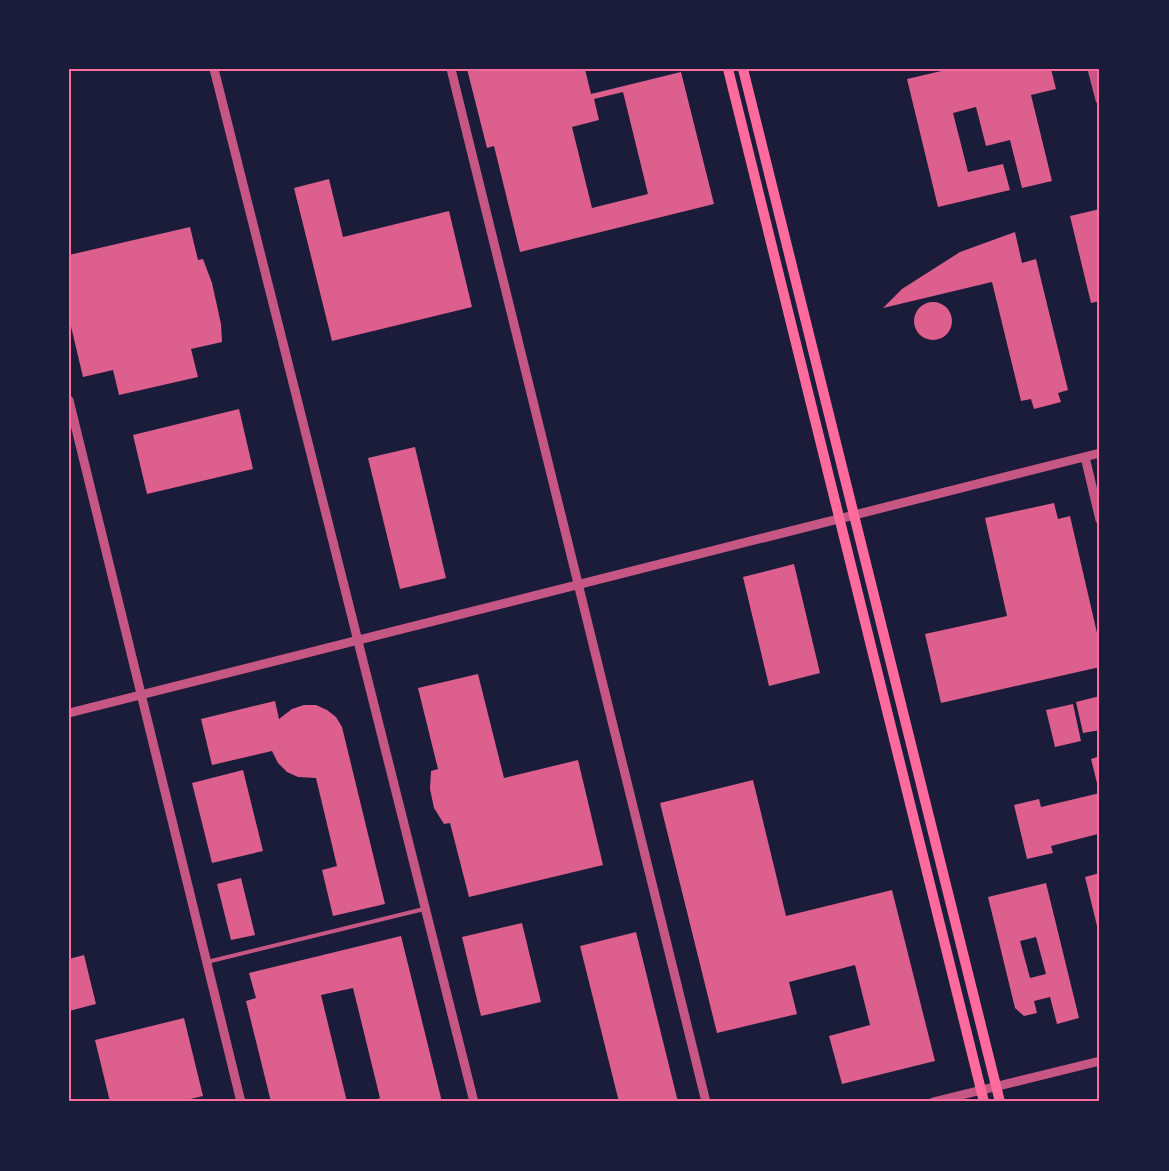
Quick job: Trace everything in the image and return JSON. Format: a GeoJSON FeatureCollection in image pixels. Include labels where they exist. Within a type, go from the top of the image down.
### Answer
{"type":"FeatureCollection","features":[{"type":"Feature","properties":{"kind":"main road"},"geometry":{"type":"LineString","coordinates":[[728,69],[984,1102]]}},
{"type":"Feature","properties":{"kind":"main road"},"geometry":{"type":"LineString","coordinates":[[744,69],[1000,1102]]}},
{"type":"Feature","properties":{"kind":"street"},"geometry":{"type":"LineString","coordinates":[[214,69],[474,1102]]}},
{"type":"Feature","properties":{"kind":"street"},"geometry":{"type":"LineString","coordinates":[[451,69],[706,1102]]}},
{"type":"Feature","properties":{"kind":"street"},"geometry":{"type":"LineString","coordinates":[[1092,69],[1100,100]]}},
{"type":"Feature","properties":{"kind":"street"},"geometry":{"type":"LineString","coordinates":[[69,400],[241,1102]]}},
{"type":"Feature","properties":{"kind":"street"},"geometry":{"type":"LineString","coordinates":[[69,713],[1100,453]]}},
{"type":"Feature","properties":{"kind":"street"},"geometry":{"type":"LineString","coordinates":[[1085,457],[1100,520]]}},
{"type":"Feature","properties":{"kind":"street"},"geometry":{"type":"LineString","coordinates":[[933,1102],[1100,1061]]}},
{"type":"Feature","properties":{"kind":"lane"},"geometry":{"type":"LineString","coordinates":[[207,962],[425,908]]}},
{"type":"Feature","properties":{"kind":"building"},"geometry":{"type":"Polygon","coordinates":[[[467,69],[585,69],[591,94],[681,72],[714,204],[520,252],[494,146],[487,148],[467,69]],[[623,92],[594,99],[599,120],[572,127],[592,208],[648,194],[623,92]]]}},
{"type":"Feature","properties":{"kind":"building"},"geometry":{"type":"Polygon","coordinates":[[[950,69],[1051,69],[1056,89],[1031,95],[1052,181],[1022,188],[1010,140],[986,146],[976,107],[953,113],[968,172],[1003,164],[1010,190],[938,207],[907,79],[950,69]]]}},
{"type":"Feature","properties":{"kind":"building"},"geometry":{"type":"Polygon","coordinates":[[[329,179],[343,237],[449,211],[472,307],[332,341],[294,188],[329,179]]]}},
{"type":"Feature","properties":{"kind":"building"},"geometry":{"type":"Polygon","coordinates":[[[1100,209],[1100,301],[1091,303],[1070,216],[1100,209]]]}},
{"type":"Feature","properties":{"kind":"building"},"geometry":{"type":"Polygon","coordinates":[[[190,227],[198,260],[203,259],[212,283],[221,324],[222,342],[191,349],[198,377],[119,395],[113,370],[83,377],[69,318],[69,255],[190,227]]]}},
{"type":"Feature","properties":{"kind":"building"},"geometry":{"type":"Polygon","coordinates":[[[1015,232],[1022,263],[1036,259],[1068,390],[1058,393],[1061,402],[1034,409],[1031,399],[1021,401],[992,282],[883,308],[902,289],[960,252],[1015,232]]]}},
{"type":"Feature","properties":{"kind":"building"},"geometry":{"type":"Polygon","coordinates":[[[933,302],[946,308],[952,321],[946,334],[933,340],[920,334],[914,321],[920,308],[933,302]]]}},
{"type":"Feature","properties":{"kind":"building"},"geometry":{"type":"Polygon","coordinates":[[[239,409],[253,469],[147,494],[133,435],[239,409]]]}},
{"type":"Feature","properties":{"kind":"building"},"geometry":{"type":"Polygon","coordinates":[[[415,447],[446,578],[400,589],[368,458],[415,447]]]}},
{"type":"Feature","properties":{"kind":"building"},"geometry":{"type":"Polygon","coordinates":[[[1054,503],[1058,519],[1070,516],[1100,646],[1100,667],[941,703],[925,634],[1007,616],[985,518],[1054,503]]]}},
{"type":"Feature","properties":{"kind":"building"},"geometry":{"type":"Polygon","coordinates":[[[794,564],[820,673],[769,686],[743,577],[794,564]]]}},
{"type":"Feature","properties":{"kind":"building"},"geometry":{"type":"Polygon","coordinates":[[[478,674],[504,778],[578,760],[603,865],[469,897],[450,823],[444,824],[434,808],[430,789],[431,771],[438,769],[418,688],[478,674]]]}},
{"type":"Feature","properties":{"kind":"building"},"geometry":{"type":"Polygon","coordinates":[[[1100,696],[1100,730],[1083,733],[1076,702],[1100,696]]]}},
{"type":"Feature","properties":{"kind":"building"},"geometry":{"type":"Polygon","coordinates":[[[275,701],[279,719],[292,709],[304,705],[316,705],[336,717],[342,727],[385,904],[333,916],[322,870],[337,866],[316,778],[298,777],[287,772],[278,763],[272,751],[212,765],[201,719],[275,701]]]}},
{"type":"Feature","properties":{"kind":"building"},"geometry":{"type":"Polygon","coordinates":[[[1073,704],[1081,741],[1055,747],[1046,710],[1073,704]]]}},
{"type":"Feature","properties":{"kind":"building"},"geometry":{"type":"Polygon","coordinates":[[[1100,756],[1100,791],[1099,791],[1091,759],[1100,756]]]}},
{"type":"Feature","properties":{"kind":"building"},"geometry":{"type":"Polygon","coordinates":[[[243,770],[263,851],[212,863],[192,783],[243,770]]]}},
{"type":"Feature","properties":{"kind":"building"},"geometry":{"type":"Polygon","coordinates":[[[753,780],[786,916],[892,890],[935,1061],[842,1084],[829,1036],[870,1025],[855,965],[789,982],[797,1014],[717,1033],[660,803],[753,780]]]}},
{"type":"Feature","properties":{"kind":"building"},"geometry":{"type":"Polygon","coordinates":[[[1100,793],[1100,839],[1098,834],[1051,846],[1053,853],[1027,859],[1014,805],[1039,799],[1041,807],[1100,793]]]}},
{"type":"Feature","properties":{"kind":"building"},"geometry":{"type":"Polygon","coordinates":[[[1100,873],[1100,933],[1099,934],[1085,877],[1100,873]]]}},
{"type":"Feature","properties":{"kind":"building"},"geometry":{"type":"Polygon","coordinates":[[[241,878],[255,935],[231,940],[217,884],[241,878]]]}},
{"type":"Feature","properties":{"kind":"building"},"geometry":{"type":"Polygon","coordinates":[[[1046,883],[1079,1018],[1057,1024],[1050,997],[1034,1001],[1037,1013],[1024,1016],[1015,1008],[988,897],[1046,883]],[[1036,937],[1020,941],[1030,978],[1046,974],[1036,937]]]}},
{"type":"Feature","properties":{"kind":"building"},"geometry":{"type":"Polygon","coordinates":[[[522,923],[541,1002],[481,1016],[462,937],[522,923]]]}},
{"type":"Feature","properties":{"kind":"building"},"geometry":{"type":"Polygon","coordinates":[[[636,932],[678,1102],[619,1102],[580,946],[636,932]]]}},
{"type":"Feature","properties":{"kind":"building"},"geometry":{"type":"Polygon","coordinates":[[[401,936],[442,1102],[369,1102],[380,1098],[353,988],[321,995],[347,1102],[271,1102],[246,1001],[256,998],[249,973],[401,936]]]}},
{"type":"Feature","properties":{"kind":"building"},"geometry":{"type":"Polygon","coordinates":[[[84,955],[96,1004],[69,1011],[69,959],[84,955]]]}},
{"type":"Feature","properties":{"kind":"building"},"geometry":{"type":"Polygon","coordinates":[[[184,1018],[203,1096],[178,1102],[110,1102],[95,1040],[184,1018]]]}}]}
